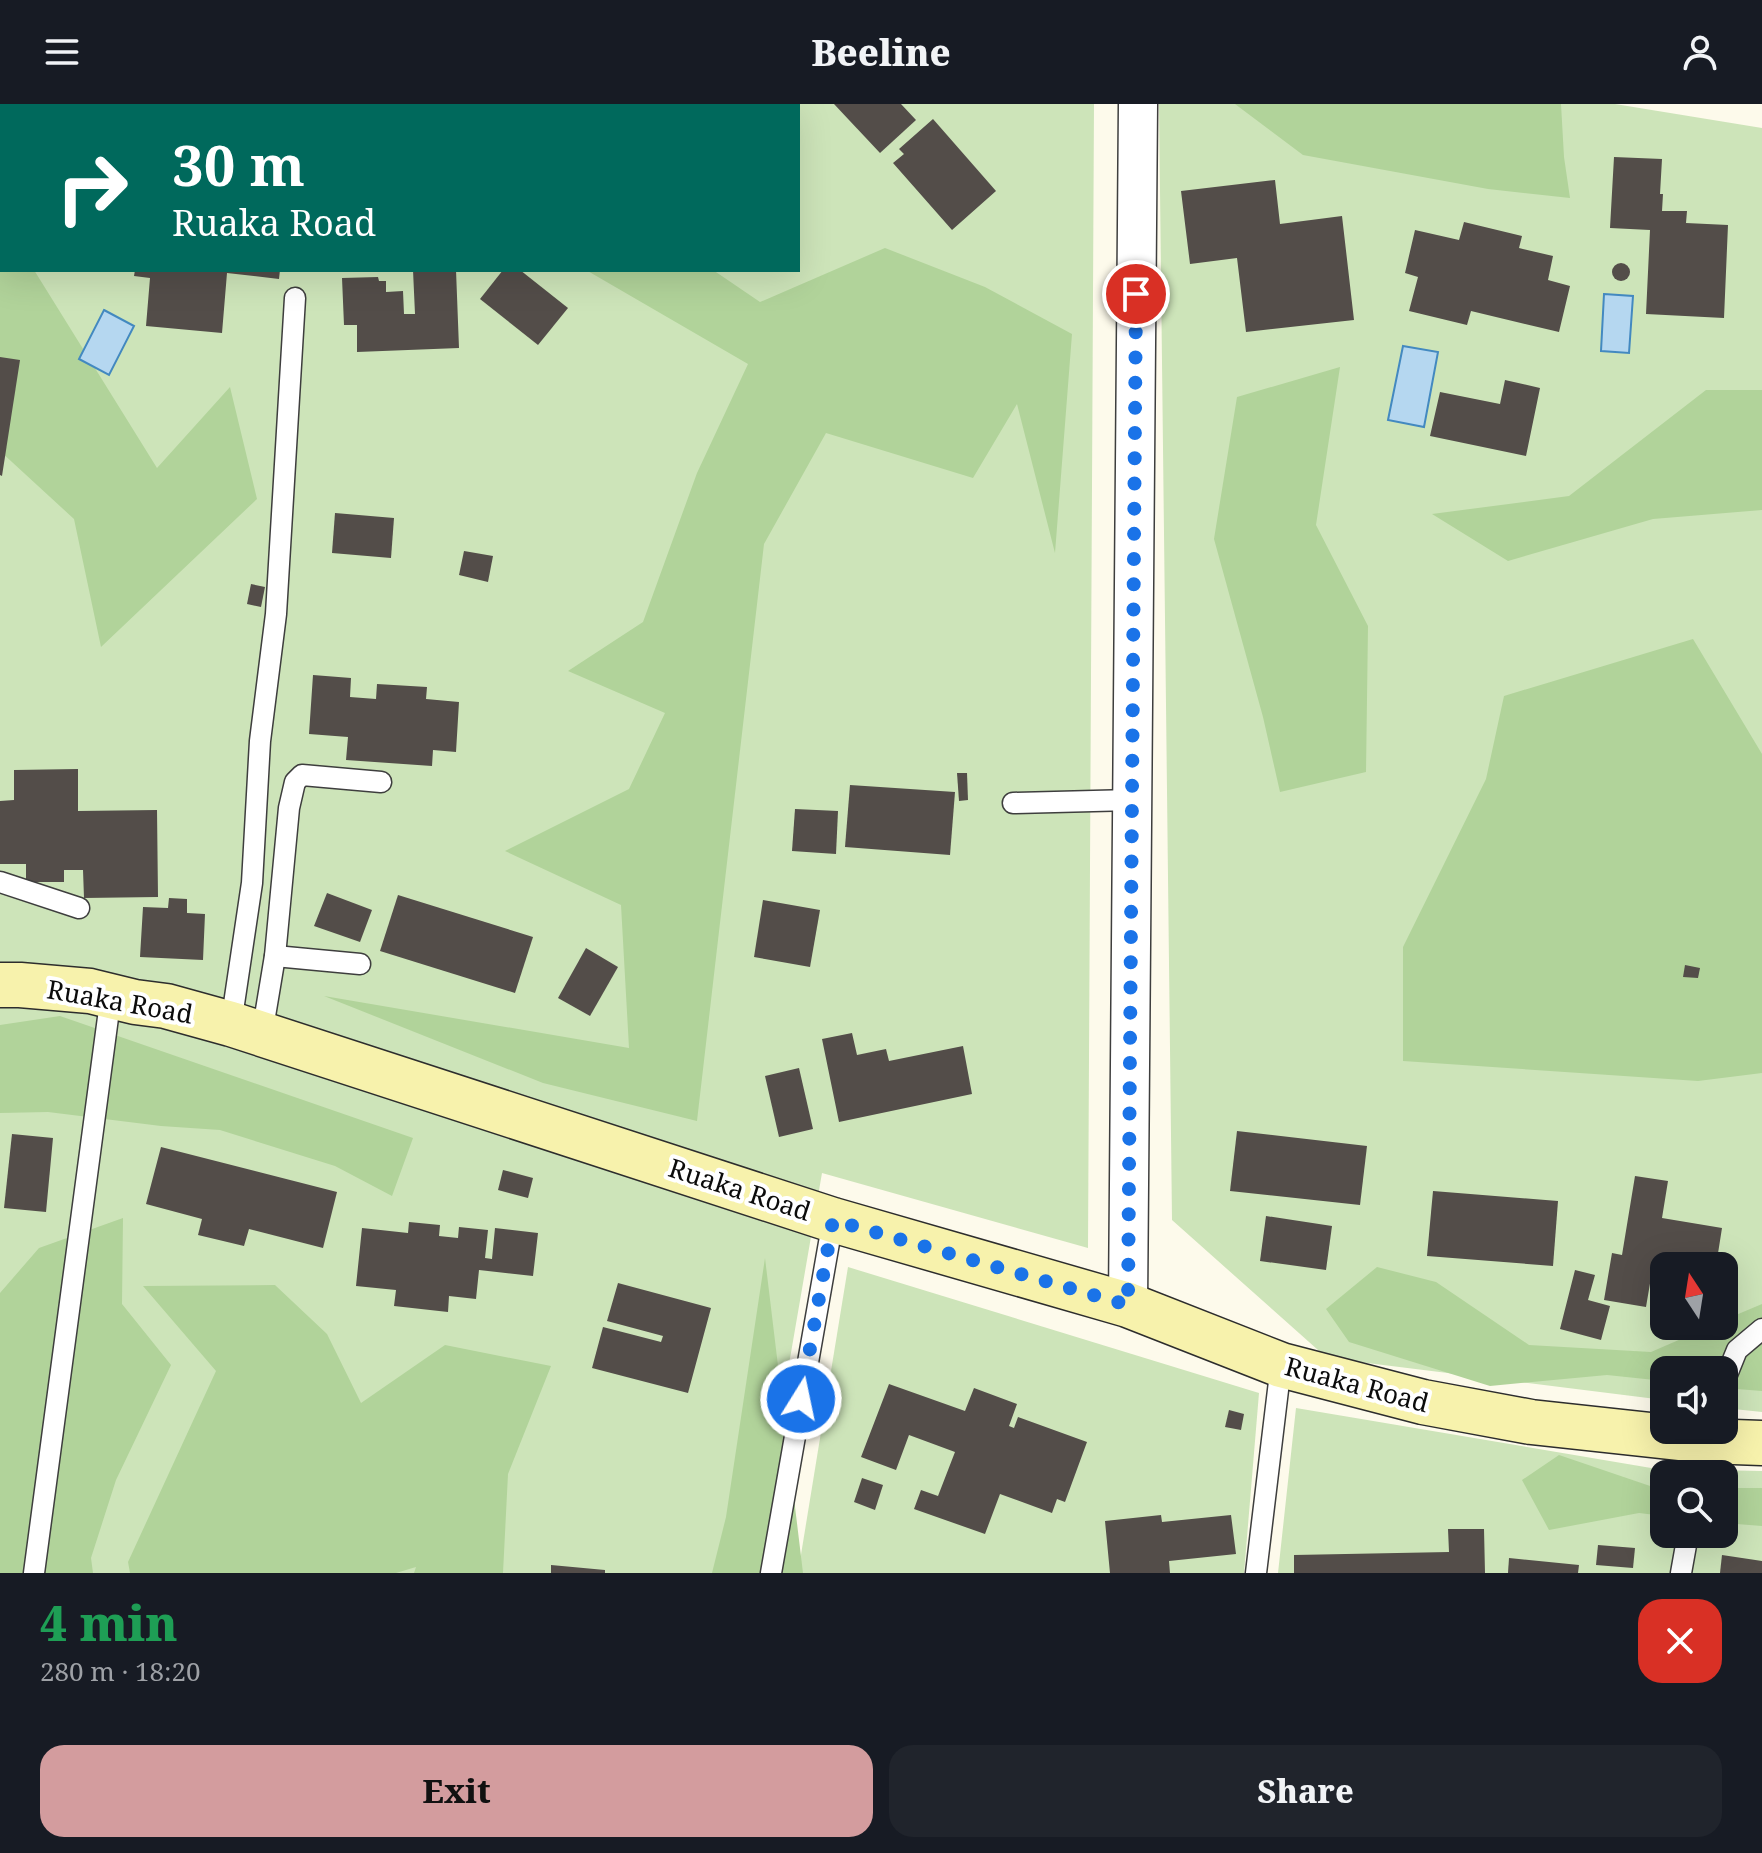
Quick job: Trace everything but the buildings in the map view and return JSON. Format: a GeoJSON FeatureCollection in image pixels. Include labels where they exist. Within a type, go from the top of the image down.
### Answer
{"type":"FeatureCollection","features":[{"type":"Feature","properties":{"kind":"street"},"geometry":{"type":"LineString","coordinates":[[1128,1305],[1138,104]]}},
{"type":"Feature","properties":{"kind":"street","name":"Ruaka Road"},"geometry":{"type":"LineString","coordinates":[[0,985],[90,991],[166,1006],[247,1029],[833,1220],[1128,1305],[1281,1365],[1423,1402],[1705,1448],[1762,1443]]}},
{"type":"Feature","properties":{"kind":"lane"},"geometry":{"type":"LineString","coordinates":[[247,1029],[260,741],[276,614],[295,298]]}},
{"type":"Feature","properties":{"kind":"lane"},"geometry":{"type":"LineString","coordinates":[[247,1029],[275,956],[289,808],[295,782],[302,775],[381,782]]}},
{"type":"Feature","properties":{"kind":"lane"},"geometry":{"type":"LineString","coordinates":[[1013,803],[1132,800]]}},
{"type":"Feature","properties":{"kind":"lane"},"geometry":{"type":"LineString","coordinates":[[0,882],[79,908]]}},
{"type":"Feature","properties":{"kind":"lane"},"geometry":{"type":"LineString","coordinates":[[275,956],[360,964]]}},
{"type":"Feature","properties":{"kind":"lane"},"geometry":{"type":"LineString","coordinates":[[34,1573],[111,995]]}},
{"type":"Feature","properties":{"kind":"lane"},"geometry":{"type":"LineString","coordinates":[[771,1573],[833,1220]]}},
{"type":"Feature","properties":{"kind":"lane"},"geometry":{"type":"LineString","coordinates":[[1735,1356],[1737,1350],[1762,1329]]}},
{"type":"Feature","properties":{"kind":"lane"},"geometry":{"type":"LineString","coordinates":[[1256,1573],[1281,1365]]}},
{"type":"Feature","properties":{"kind":"lane"},"geometry":{"type":"LineString","coordinates":[[1681,1573],[1685,1548]]}},
{"type":"Feature","properties":{"kind":"green space"},"geometry":{"type":"Polygon","coordinates":[[[800,104],[1094,104],[1088,1248],[822,1173],[753,1573],[0,1573],[0,272],[800,272],[800,104]]]}},
{"type":"Feature","properties":{"kind":"green space"},"geometry":{"type":"Polygon","coordinates":[[[1159,104],[1615,104],[1762,128],[1762,1412],[1738,1409],[1738,1356],[1650,1356],[1650,1398],[1327,1358],[1172,1220],[1159,104]]]}},
{"type":"Feature","properties":{"kind":"green space"},"geometry":{"type":"Polygon","coordinates":[[[1235,104],[1561,104],[1570,198],[1488,189],[1303,155],[1235,104]]]}},
{"type":"Feature","properties":{"kind":"green space"},"geometry":{"type":"Polygon","coordinates":[[[885,248],[985,287],[1072,334],[1055,553],[1017,404],[973,478],[826,433],[764,544],[697,1121],[543,1083],[324,996],[629,1048],[621,905],[505,851],[629,789],[665,713],[568,671],[643,622],[697,473],[748,364],[589,272],[716,272],[760,302],[885,248]]]}},
{"type":"Feature","properties":{"kind":"green space"},"geometry":{"type":"Polygon","coordinates":[[[0,272],[35,272],[157,468],[230,387],[257,499],[101,647],[74,519],[0,451],[0,272]]]}},
{"type":"Feature","properties":{"kind":"green space"},"geometry":{"type":"Polygon","coordinates":[[[1340,367],[1316,525],[1368,626],[1366,772],[1280,792],[1263,717],[1214,539],[1237,397],[1340,367]]]}},
{"type":"Feature","properties":{"kind":"green space"},"geometry":{"type":"Polygon","coordinates":[[[1706,390],[1762,390],[1762,510],[1653,519],[1508,561],[1432,514],[1569,496],[1706,390]]]}},
{"type":"Feature","properties":{"kind":"green space"},"geometry":{"type":"Polygon","coordinates":[[[1693,639],[1762,754],[1762,1073],[1698,1081],[1403,1061],[1403,947],[1486,779],[1504,696],[1693,639]]]}},
{"type":"Feature","properties":{"kind":"green space"},"geometry":{"type":"Polygon","coordinates":[[[60,1016],[413,1138],[392,1196],[335,1166],[220,1130],[48,1112],[0,1113],[0,1025],[60,1016]]]}},
{"type":"Feature","properties":{"kind":"green space"},"geometry":{"type":"Polygon","coordinates":[[[123,1218],[122,1304],[171,1365],[116,1480],[91,1558],[93,1573],[0,1573],[0,1293],[39,1248],[123,1218]]]}},
{"type":"Feature","properties":{"kind":"green space"},"geometry":{"type":"Polygon","coordinates":[[[765,1258],[803,1573],[712,1573],[726,1517],[765,1258]]]}},
{"type":"Feature","properties":{"kind":"green space"},"geometry":{"type":"Polygon","coordinates":[[[848,1267],[1259,1393],[1244,1573],[798,1573],[848,1267]]]}},
{"type":"Feature","properties":{"kind":"green space"},"geometry":{"type":"Polygon","coordinates":[[[1377,1267],[1436,1282],[1529,1345],[1651,1352],[1679,1340],[1738,1340],[1738,1314],[1762,1304],[1762,1391],[1738,1389],[1738,1356],[1650,1356],[1650,1380],[1607,1375],[1490,1386],[1349,1342],[1326,1309],[1377,1267]]]}},
{"type":"Feature","properties":{"kind":"green space"},"geometry":{"type":"Polygon","coordinates":[[[275,1285],[327,1334],[361,1403],[445,1345],[551,1366],[508,1474],[503,1573],[414,1573],[416,1567],[396,1573],[130,1573],[128,1562],[216,1371],[143,1286],[275,1285]]]}},
{"type":"Feature","properties":{"kind":"green space"},"geometry":{"type":"Polygon","coordinates":[[[1296,1408],[1650,1468],[1650,1548],[1738,1548],[1738,1471],[1762,1471],[1762,1573],[1278,1573],[1296,1408]]]}},
{"type":"Feature","properties":{"kind":"green space"},"geometry":{"type":"Polygon","coordinates":[[[1559,1455],[1650,1486],[1650,1514],[1639,1513],[1549,1530],[1522,1480],[1559,1455]]]}},
{"type":"Feature","properties":{"kind":"green space"},"geometry":{"type":"Polygon","coordinates":[[[1738,1488],[1762,1488],[1762,1526],[1738,1524],[1738,1488]]]}},
{"type":"Feature","properties":{"kind":"water"},"geometry":{"type":"Polygon","coordinates":[[[1604,294],[1633,296],[1629,353],[1601,351],[1604,294]]]}},
{"type":"Feature","properties":{"kind":"water"},"geometry":{"type":"Polygon","coordinates":[[[104,310],[134,326],[109,375],[79,359],[104,310]]]}},
{"type":"Feature","properties":{"kind":"water"},"geometry":{"type":"Polygon","coordinates":[[[1403,346],[1438,352],[1424,427],[1388,420],[1403,346]]]}},
{"type":"Feature","properties":{"kind":"route"},"geometry":{"type":"LineString","coordinates":[[801,1399],[833,1220],[1128,1305],[1136,294]]}}]}
